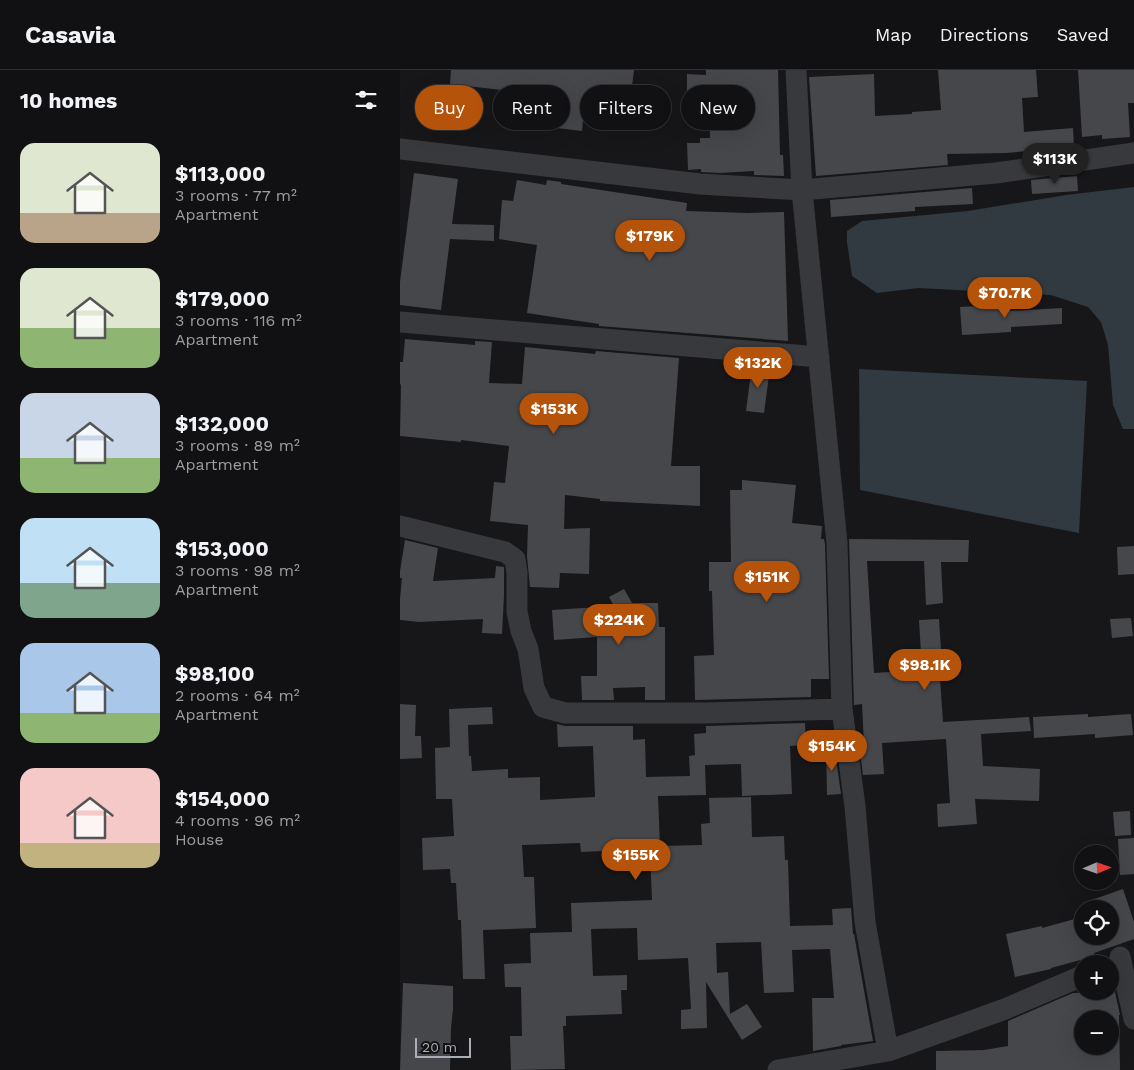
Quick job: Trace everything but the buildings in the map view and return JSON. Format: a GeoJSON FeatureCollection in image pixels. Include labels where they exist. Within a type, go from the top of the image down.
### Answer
{"type":"FeatureCollection","features":[{"type":"Feature","properties":{"kind":"street"},"geometry":{"type":"LineString","coordinates":[[796,70],[802,190],[837,543],[842,709],[856,806],[864,922],[888,1051]]}},
{"type":"Feature","properties":{"kind":"street"},"geometry":{"type":"LineString","coordinates":[[400,149],[700,184],[802,190],[996,173],[1134,153]]}},
{"type":"Feature","properties":{"kind":"street"},"geometry":{"type":"LineString","coordinates":[[400,322],[819,357]]}},
{"type":"Feature","properties":{"kind":"street"},"geometry":{"type":"LineString","coordinates":[[400,526],[505,552],[515,559],[521,631],[528,649],[534,688],[543,707],[565,713],[706,713],[842,709]]}},
{"type":"Feature","properties":{"kind":"street"},"geometry":{"type":"LineString","coordinates":[[1121,956],[1134,1019]]}},
{"type":"Feature","properties":{"kind":"street"},"geometry":{"type":"LineString","coordinates":[[778,1070],[888,1051],[1005,1009],[1074,979]]}},
{"type":"Feature","properties":{"kind":"shaded area"},"geometry":{"type":"Polygon","coordinates":[[[1134,187],[1134,429],[1123,429],[1113,405],[1108,345],[1101,322],[1088,307],[1051,295],[918,288],[877,293],[852,276],[847,231],[862,221],[968,211],[1066,195],[1134,187]]]}},
{"type":"Feature","properties":{"kind":"shaded area"},"geometry":{"type":"Polygon","coordinates":[[[859,369],[1087,381],[1079,533],[860,490],[859,369]]]}}]}
